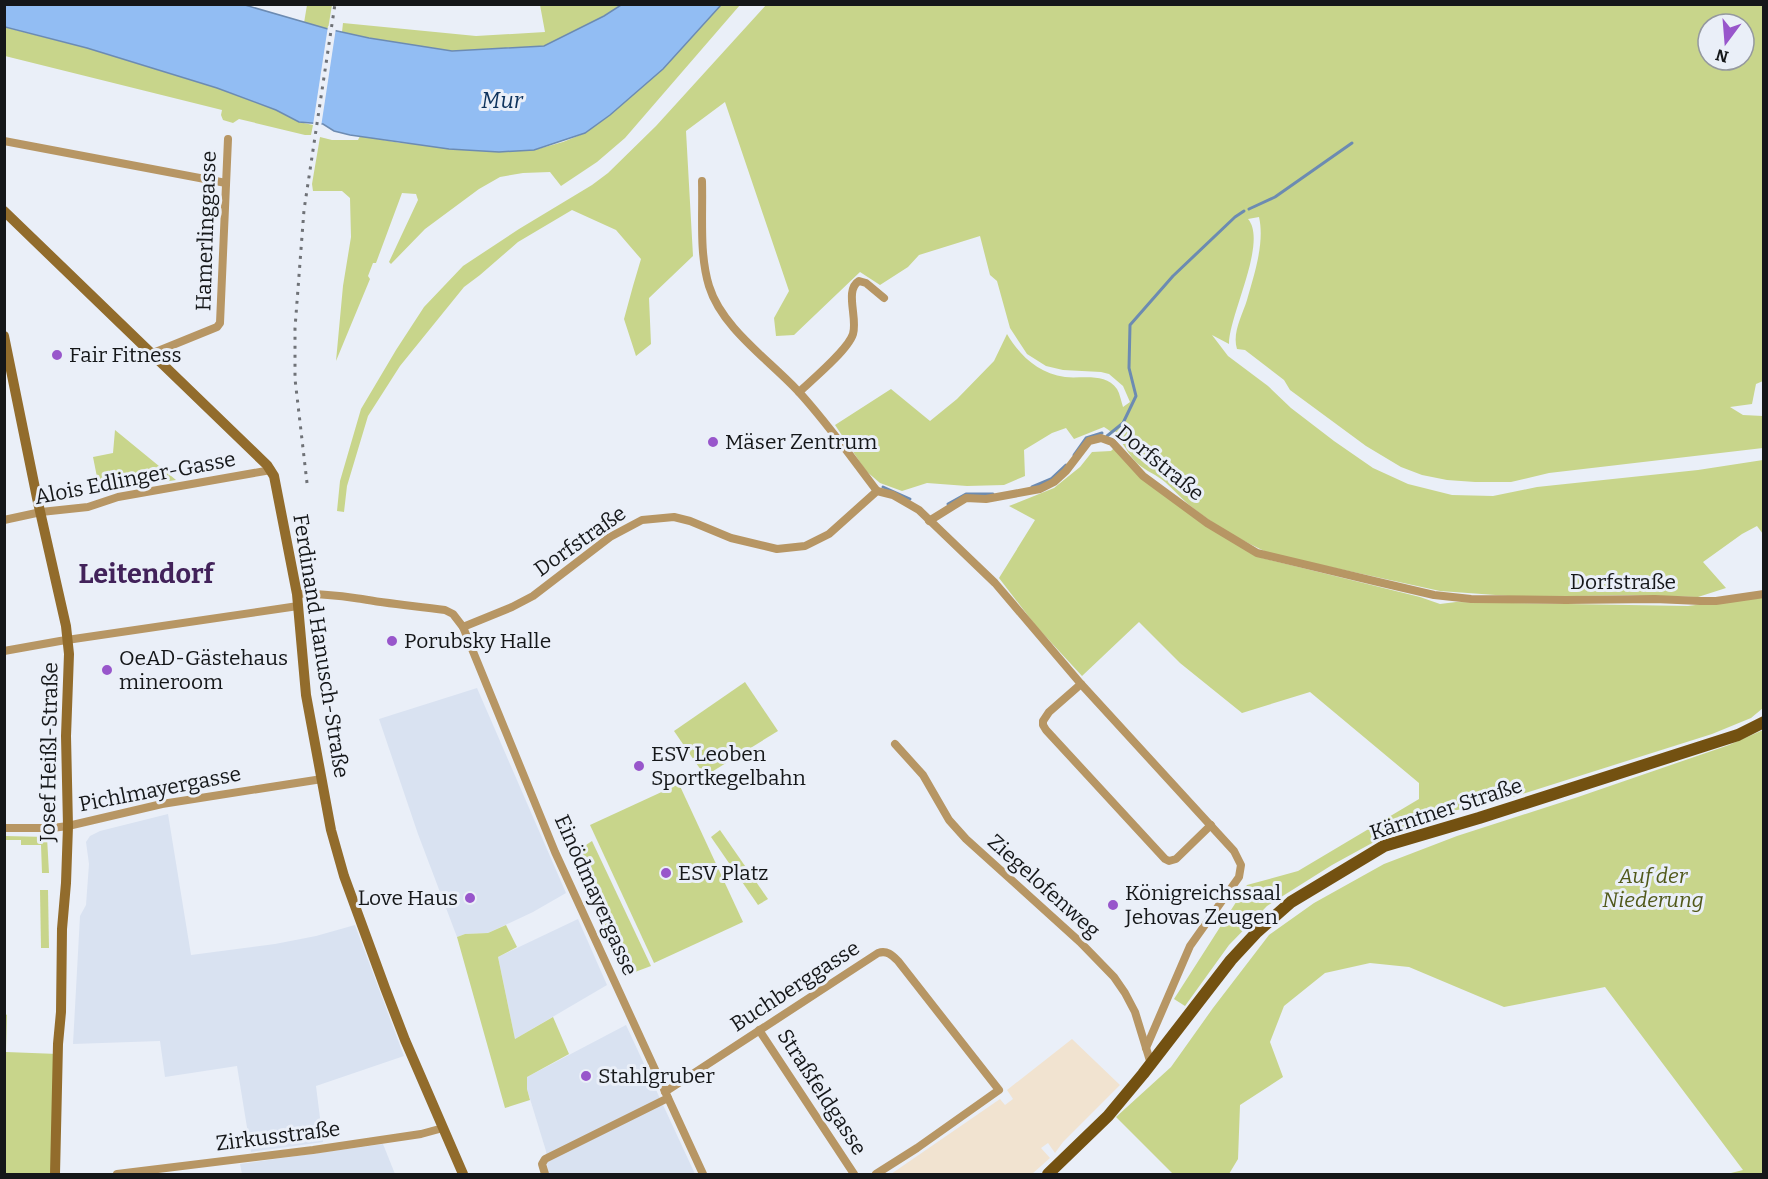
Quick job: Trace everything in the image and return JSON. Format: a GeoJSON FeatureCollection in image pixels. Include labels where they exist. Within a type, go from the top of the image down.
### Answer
{"type":"FeatureCollection","features":[{"type":"Feature","properties":{"kind":"main road","name":"Kärntner Straße"},"geometry":{"type":"LineString","coordinates":[[1048,1174],[1108,1116],[1231,960],[1257,932],[1291,902],[1384,846],[1738,735],[1764,722]]}},
{"type":"Feature","properties":{"kind":"street","name":"Hamerlinggasse"},"geometry":{"type":"LineString","coordinates":[[153,353],[217,327],[220,323],[228,139]]}},
{"type":"Feature","properties":{"kind":"street"},"geometry":{"type":"LineString","coordinates":[[4,141],[226,183]]}},
{"type":"Feature","properties":{"kind":"street"},"geometry":{"type":"LineString","coordinates":[[702,181],[704,265],[710,288],[729,323],[799,392],[877,491],[893,495],[919,510],[995,583],[1081,684],[1234,851],[1241,865],[1239,877],[1190,946],[1146,1048]]}},
{"type":"Feature","properties":{"kind":"street","name":"Ferdinand Hanusch-Straße"},"geometry":{"type":"LineString","coordinates":[[4,211],[153,353],[271,470],[276,483],[297,594],[306,695],[331,830],[344,876],[393,1009],[463,1174]]}},
{"type":"Feature","properties":{"kind":"street"},"geometry":{"type":"LineString","coordinates":[[799,392],[832,361],[850,340],[855,323],[852,291],[854,284],[859,281],[866,283],[884,298]]}},
{"type":"Feature","properties":{"kind":"street","name":"Josef Heißl-Straße"},"geometry":{"type":"LineString","coordinates":[[4,336],[68,640],[66,736],[68,826],[62,929],[62,1012],[58,1044],[55,1174]]}},
{"type":"Feature","properties":{"kind":"street","name":"Dorfstraße"},"geometry":{"type":"LineString","coordinates":[[929,521],[966,498],[986,499],[1040,489],[1054,482],[1066,471],[1089,441],[1101,438],[1112,442],[1143,476],[1207,523],[1257,553],[1374,581],[1434,595],[1471,598],[1655,599],[1701,602],[1764,594]]}},
{"type":"Feature","properties":{"kind":"street","name":"Alois Edlinger-Gasse"},"geometry":{"type":"LineString","coordinates":[[4,520],[88,507],[118,497],[271,470]]}},
{"type":"Feature","properties":{"kind":"street","name":"Dorfstraße"},"geometry":{"type":"LineString","coordinates":[[463,627],[533,596],[610,537],[642,520],[674,517],[731,538],[777,549],[805,546],[828,534],[877,491]]}},
{"type":"Feature","properties":{"kind":"street"},"geometry":{"type":"LineString","coordinates":[[297,594],[348,596],[445,610],[453,614],[463,627]]}},
{"type":"Feature","properties":{"kind":"street"},"geometry":{"type":"LineString","coordinates":[[4,651],[298,606]]}},
{"type":"Feature","properties":{"kind":"street","name":"Einödmayergasse"},"geometry":{"type":"LineString","coordinates":[[463,627],[555,852],[703,1174]]}},
{"type":"Feature","properties":{"kind":"street"},"geometry":{"type":"LineString","coordinates":[[1081,684],[1046,716],[1043,725],[1046,730],[1165,860],[1176,859],[1210,825]]}},
{"type":"Feature","properties":{"kind":"street","name":"Ziegelofenweg"},"geometry":{"type":"LineString","coordinates":[[895,744],[923,775],[949,820],[966,839],[1080,942],[1114,977],[1136,1012],[1151,1064]]}},
{"type":"Feature","properties":{"kind":"street","name":"Pichlmayergasse"},"geometry":{"type":"LineString","coordinates":[[4,828],[68,826],[162,804],[322,779]]}},
{"type":"Feature","properties":{"kind":"street","name":"Buchberggasse"},"geometry":{"type":"LineString","coordinates":[[545,1174],[543,1161],[667,1095],[759,1030],[878,953],[885,952],[898,961],[999,1090],[876,1174]]}},
{"type":"Feature","properties":{"kind":"street","name":"Straßfeldgasse"},"geometry":{"type":"LineString","coordinates":[[759,1030],[854,1174]]}},
{"type":"Feature","properties":{"kind":"street","name":"Zirkusstraße"},"geometry":{"type":"LineString","coordinates":[[117,1174],[171,1171],[420,1134],[443,1128]]}},
{"type":"Feature","properties":{"kind":"shaded area"},"geometry":{"type":"Polygon","coordinates":[[[477,688],[566,893],[533,912],[488,933],[465,934],[457,937],[418,834],[379,719],[477,688]]]}},
{"type":"Feature","properties":{"kind":"shaded area"},"geometry":{"type":"Polygon","coordinates":[[[168,814],[191,955],[275,944],[355,925],[404,1056],[316,1086],[323,1142],[251,1152],[237,1066],[165,1077],[160,1041],[73,1044],[80,916],[86,905],[89,864],[86,842],[90,836],[100,831],[168,814]]]}},
{"type":"Feature","properties":{"kind":"shaded area"},"geometry":{"type":"Polygon","coordinates":[[[578,919],[607,985],[515,1039],[498,957],[578,919]]]}},
{"type":"Feature","properties":{"kind":"shaded area"},"geometry":{"type":"Polygon","coordinates":[[[626,1025],[695,1174],[548,1174],[546,1151],[527,1089],[527,1077],[626,1025]]]}},
{"type":"Feature","properties":{"kind":"shaded area"},"geometry":{"type":"Polygon","coordinates":[[[1072,1039],[1120,1085],[1063,1142],[1055,1153],[1048,1143],[1041,1148],[1050,1158],[1032,1174],[891,1174],[1000,1099],[1005,1105],[1013,1099],[1007,1090],[1072,1039]]]}},
{"type":"Feature","properties":{"kind":"shaded area"},"geometry":{"type":"Polygon","coordinates":[[[383,1144],[395,1174],[242,1174],[240,1164],[383,1144]]]}},
{"type":"Feature","properties":{"kind":"green space"},"geometry":{"type":"Polygon","coordinates":[[[307,5],[332,5],[328,29],[304,23],[307,5]]]}},
{"type":"Feature","properties":{"kind":"green space"},"geometry":{"type":"Polygon","coordinates":[[[540,5],[621,5],[544,46],[452,51],[342,32],[343,23],[476,36],[545,32],[540,5]]]}},
{"type":"Feature","properties":{"kind":"green space"},"geometry":{"type":"Polygon","coordinates":[[[721,5],[740,5],[625,138],[597,162],[561,186],[550,172],[500,177],[479,189],[425,229],[391,264],[389,262],[418,200],[416,194],[402,193],[336,361],[343,286],[351,237],[350,198],[342,191],[313,191],[312,184],[320,137],[332,140],[358,140],[360,136],[401,143],[534,150],[563,142],[585,133],[610,115],[663,69],[721,5]]]}},
{"type":"Feature","properties":{"kind":"green space"},"geometry":{"type":"Polygon","coordinates":[[[766,5],[1763,5],[1763,381],[1756,384],[1752,404],[1730,407],[1743,415],[1763,416],[1763,448],[1549,473],[1511,482],[1447,480],[1422,475],[1401,467],[1366,446],[1290,390],[1284,380],[1245,350],[1237,349],[1237,331],[1260,248],[1259,217],[1248,219],[1253,230],[1251,261],[1229,344],[1212,335],[1228,356],[1334,441],[1373,468],[1408,484],[1452,495],[1493,496],[1537,487],[1698,470],[1763,460],[1763,534],[1757,526],[1703,562],[1726,588],[1698,597],[1630,595],[1523,597],[1440,591],[1271,554],[1228,532],[1198,512],[1162,480],[1138,464],[1120,440],[1104,427],[1074,439],[1066,428],[1052,433],[1024,450],[1025,476],[1004,485],[967,486],[927,483],[902,491],[880,483],[866,471],[835,425],[891,389],[930,421],[957,399],[994,361],[1007,334],[1024,356],[1046,372],[1065,377],[1093,377],[1106,380],[1117,389],[1123,407],[1130,402],[1123,386],[1109,374],[1063,370],[1046,366],[1027,354],[1010,328],[997,281],[990,275],[980,236],[919,255],[908,267],[880,285],[860,272],[794,335],[776,336],[774,318],[789,291],[725,102],[686,131],[693,256],[649,298],[651,344],[636,356],[624,319],[641,259],[616,230],[572,210],[518,242],[464,287],[400,366],[368,416],[347,486],[344,512],[337,511],[340,481],[361,409],[424,307],[463,266],[608,173],[656,126],[766,5]]]}},
{"type":"Feature","properties":{"kind":"green space"},"geometry":{"type":"Polygon","coordinates":[[[4,27],[87,48],[217,88],[276,110],[299,122],[313,125],[311,135],[239,119],[233,123],[223,120],[222,110],[5,56],[4,27]]]}},
{"type":"Feature","properties":{"kind":"green space"},"geometry":{"type":"Polygon","coordinates":[[[115,430],[176,480],[100,492],[93,457],[113,453],[115,430]]]}},
{"type":"Feature","properties":{"kind":"green space"},"geometry":{"type":"Polygon","coordinates":[[[1115,447],[1123,458],[1236,544],[1262,558],[1440,604],[1456,602],[1688,606],[1763,596],[1763,708],[1751,718],[1712,734],[1516,796],[1453,811],[1394,831],[1332,865],[1267,906],[1229,945],[1185,1006],[1174,999],[1247,885],[1298,871],[1419,799],[1419,783],[1310,692],[1242,713],[1180,663],[1139,622],[1082,676],[1036,626],[999,578],[1035,520],[1009,506],[1054,488],[1080,467],[1092,452],[1111,451],[1115,447]]]}},
{"type":"Feature","properties":{"kind":"green space"},"geometry":{"type":"Polygon","coordinates":[[[745,682],[778,731],[705,776],[674,731],[745,682]]]}},
{"type":"Feature","properties":{"kind":"green space","name":"Auf der Niederung"},"geometry":{"type":"Polygon","coordinates":[[[1763,730],[1763,1174],[1727,1174],[1743,1170],[1605,987],[1504,1007],[1409,967],[1370,963],[1325,973],[1284,1006],[1270,1042],[1283,1077],[1240,1105],[1238,1159],[1229,1174],[1173,1174],[1116,1117],[1171,1067],[1269,935],[1314,903],[1384,864],[1457,836],[1729,745],[1763,730]]]}},
{"type":"Feature","properties":{"kind":"green space","name":"ESV Platz"},"geometry":{"type":"Polygon","coordinates":[[[679,784],[743,922],[654,963],[590,825],[679,784]]]}},
{"type":"Feature","properties":{"kind":"green space"},"geometry":{"type":"Polygon","coordinates":[[[720,830],[768,899],[758,905],[711,837],[720,830]]]}},
{"type":"Feature","properties":{"kind":"green space"},"geometry":{"type":"Polygon","coordinates":[[[5,836],[47,837],[49,873],[42,873],[41,845],[21,845],[21,840],[5,840],[5,836]]]}},
{"type":"Feature","properties":{"kind":"green space"},"geometry":{"type":"Polygon","coordinates":[[[592,841],[651,966],[627,975],[571,855],[592,841]]]}},
{"type":"Feature","properties":{"kind":"green space"},"geometry":{"type":"Polygon","coordinates":[[[40,890],[48,890],[49,948],[41,948],[40,890]]]}},
{"type":"Feature","properties":{"kind":"green space"},"geometry":{"type":"Polygon","coordinates":[[[506,925],[517,947],[498,957],[515,1039],[553,1017],[569,1054],[527,1077],[530,1100],[505,1108],[457,937],[465,934],[488,933],[506,925]]]}},
{"type":"Feature","properties":{"kind":"green space"},"geometry":{"type":"Polygon","coordinates":[[[4,1013],[7,1015],[6,1052],[58,1054],[55,1174],[5,1174],[4,1013]]]}},
{"type":"Feature","properties":{"kind":"water","name":"Mur"},"geometry":{"type":"Polygon","coordinates":[[[4,5],[245,5],[328,29],[452,51],[544,46],[621,5],[721,5],[663,69],[610,115],[585,133],[534,150],[499,152],[449,149],[350,135],[334,131],[323,124],[299,122],[276,110],[217,88],[87,48],[5,27],[4,5]]]}},
{"type":"Feature","properties":{"kind":"pier"},"geometry":{"type":"Polygon","coordinates":[[[328,26],[336,28],[321,127],[313,125],[328,26]]]}},
{"type":"Feature","properties":{"kind":"waterway"},"geometry":{"type":"LineString","coordinates":[[1249,209],[1275,197],[1352,143]]}},
{"type":"Feature","properties":{"kind":"waterway"},"geometry":{"type":"LineString","coordinates":[[1107,436],[1123,423],[1136,396],[1129,368],[1130,325],[1173,276],[1244,211]]}},
{"type":"Feature","properties":{"kind":"waterway"},"geometry":{"type":"LineString","coordinates":[[1074,455],[1086,438],[1102,433]]}},
{"type":"Feature","properties":{"kind":"waterway"},"geometry":{"type":"LineString","coordinates":[[1032,487],[1051,479],[1066,465]]}},
{"type":"Feature","properties":{"kind":"waterway"},"geometry":{"type":"LineString","coordinates":[[883,487],[910,499]]}},
{"type":"Feature","properties":{"kind":"waterway"},"geometry":{"type":"LineString","coordinates":[[948,504],[966,494],[993,494]]}},
{"type":"Feature","properties":{"kind":"railway"},"geometry":{"type":"LineString","coordinates":[[307,483],[295,379],[295,328],[304,210],[335,4]]}},
{"type":"Feature","properties":{"kind":"place","name":"Fair Fitness"},"geometry":{"type":"Point","coordinates":[57,355]}},
{"type":"Feature","properties":{"kind":"place","name":"Mäser Zentrum"},"geometry":{"type":"Point","coordinates":[713,442]}},
{"type":"Feature","properties":{"kind":"place","name":"Porubsky Halle"},"geometry":{"type":"Point","coordinates":[392,641]}},
{"type":"Feature","properties":{"kind":"place","name":"OeAD-Gästehaus mineroom"},"geometry":{"type":"Point","coordinates":[107,670]}},
{"type":"Feature","properties":{"kind":"place","name":"ESV Leoben Sportkegelbahn"},"geometry":{"type":"Point","coordinates":[639,766]}},
{"type":"Feature","properties":{"kind":"place","name":"ESV Platz"},"geometry":{"type":"Point","coordinates":[666,873]}},
{"type":"Feature","properties":{"kind":"place","name":"Love Haus"},"geometry":{"type":"Point","coordinates":[470,898]}},
{"type":"Feature","properties":{"kind":"place","name":"Königreichssaal Jehovas Zeugen"},"geometry":{"type":"Point","coordinates":[1113,905]}},
{"type":"Feature","properties":{"kind":"place","name":"Stahlgruber"},"geometry":{"type":"Point","coordinates":[586,1076]}},
{"type":"Feature","properties":{"kind":"district","name":"Leitendorf"},"geometry":{"type":"Point","coordinates":[146,574]}}]}
